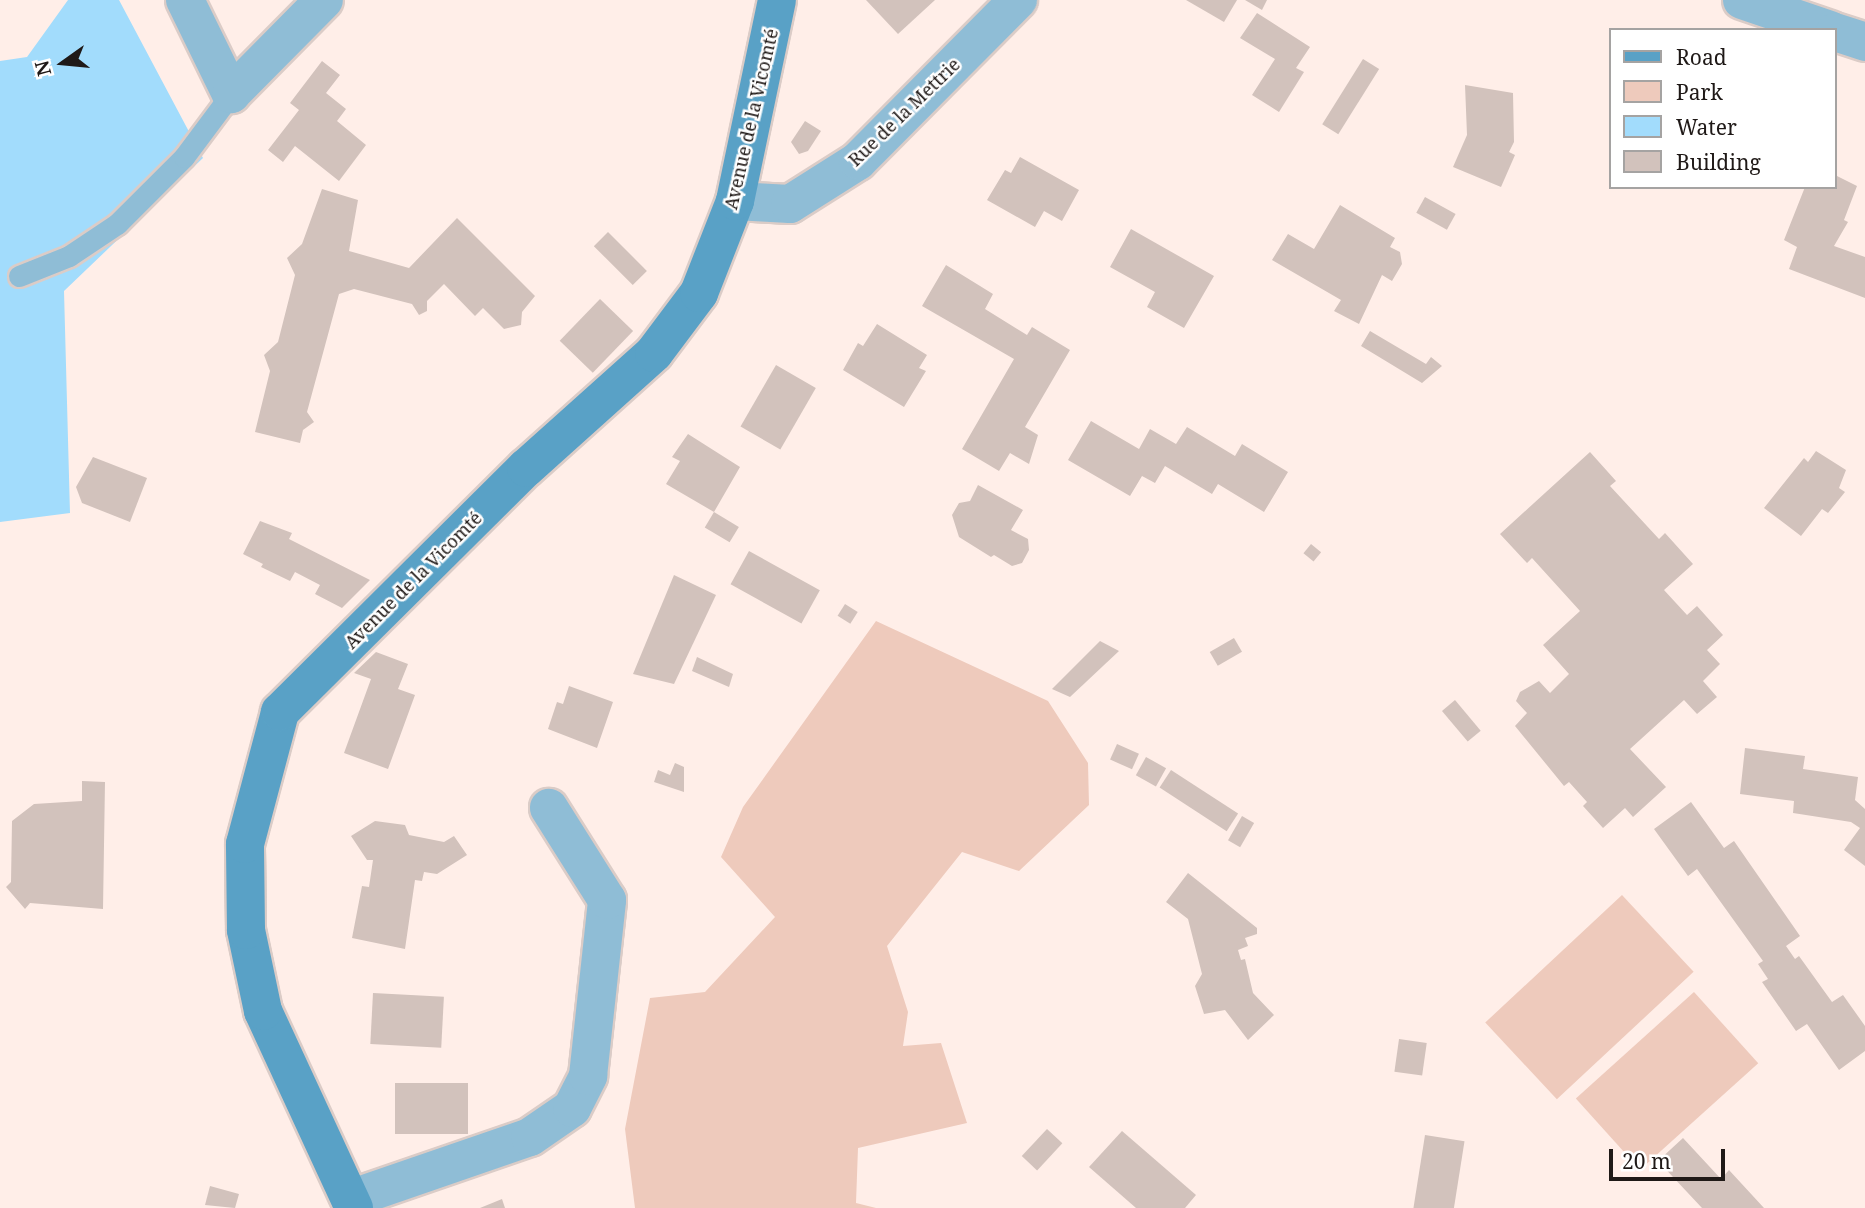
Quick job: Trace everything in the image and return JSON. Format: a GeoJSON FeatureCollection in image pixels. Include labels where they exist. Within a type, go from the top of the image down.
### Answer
{"type":"FeatureCollection","features":[{"type":"Feature","properties":{"kind":"main road","name":"Avenue de la Vicomté"},"geometry":{"type":"LineString","coordinates":[[352,1204],[263,1011],[246,930],[245,844],[280,712],[526,468],[654,353],[699,293],[735,201],[778,0]]}},
{"type":"Feature","properties":{"kind":"street"},"geometry":{"type":"LineString","coordinates":[[185,0],[231,94],[324,0]]}},
{"type":"Feature","properties":{"kind":"street","name":"Rue de la Mettrie"},"geometry":{"type":"LineString","coordinates":[[735,201],[790,204],[858,161],[1018,0]]}},
{"type":"Feature","properties":{"kind":"street"},"geometry":{"type":"LineString","coordinates":[[1742,0],[1824,28]]}},
{"type":"Feature","properties":{"kind":"street"},"geometry":{"type":"LineString","coordinates":[[1837,33],[1865,42]]}},
{"type":"Feature","properties":{"kind":"street"},"geometry":{"type":"LineString","coordinates":[[352,1204],[530,1137],[572,1108],[589,1076],[607,900],[549,808]]}},
{"type":"Feature","properties":{"kind":"lane"},"geometry":{"type":"LineString","coordinates":[[19,276],[69,256],[117,224],[184,157],[231,94]]}},
{"type":"Feature","properties":{"kind":"green space"},"geometry":{"type":"Polygon","coordinates":[[[876,621],[1048,701],[1088,763],[1089,805],[1019,871],[962,852],[887,946],[908,1012],[903,1046],[941,1043],[967,1123],[858,1148],[856,1203],[876,1208],[635,1208],[625,1129],[650,998],[705,992],[775,917],[721,857],[743,807],[876,621]]]}},
{"type":"Feature","properties":{"kind":"green space"},"geometry":{"type":"Polygon","coordinates":[[[1622,895],[1694,972],[1557,1099],[1485,1023],[1622,895]]]}},
{"type":"Feature","properties":{"kind":"green space"},"geometry":{"type":"Polygon","coordinates":[[[1694,992],[1758,1063],[1640,1170],[1576,1098],[1694,992]]]}},
{"type":"Feature","properties":{"kind":"water"},"geometry":{"type":"Polygon","coordinates":[[[68,0],[119,0],[203,158],[64,291],[70,513],[0,522],[0,61],[27,57],[68,0]]]}},
{"type":"Feature","properties":{"kind":"building"},"geometry":{"type":"Polygon","coordinates":[[[866,0],[935,0],[898,34],[866,0]]]}},
{"type":"Feature","properties":{"kind":"building"},"geometry":{"type":"Polygon","coordinates":[[[1186,0],[1237,0],[1224,22],[1186,0]]]}},
{"type":"Feature","properties":{"kind":"building"},"geometry":{"type":"Polygon","coordinates":[[[1245,0],[1267,0],[1262,10],[1245,0]]]}},
{"type":"Feature","properties":{"kind":"building"},"geometry":{"type":"Polygon","coordinates":[[[1257,13],[1310,47],[1296,68],[1304,72],[1279,112],[1252,95],[1275,59],[1240,38],[1257,13]]]}},
{"type":"Feature","properties":{"kind":"building"},"geometry":{"type":"Polygon","coordinates":[[[1363,59],[1379,69],[1338,134],[1322,124],[1363,59]]]}},
{"type":"Feature","properties":{"kind":"building"},"geometry":{"type":"Polygon","coordinates":[[[322,61],[340,75],[326,93],[346,109],[337,121],[366,145],[339,181],[295,146],[283,162],[268,150],[299,110],[290,103],[322,61]]]}},
{"type":"Feature","properties":{"kind":"building"},"geometry":{"type":"Polygon","coordinates":[[[1465,85],[1513,93],[1514,142],[1509,152],[1515,155],[1501,187],[1453,167],[1467,135],[1465,85]]]}},
{"type":"Feature","properties":{"kind":"building"},"geometry":{"type":"Polygon","coordinates":[[[805,121],[821,131],[808,151],[799,154],[791,142],[805,121]]]}},
{"type":"Feature","properties":{"kind":"building"},"geometry":{"type":"Polygon","coordinates":[[[1020,157],[1079,190],[1062,221],[1044,211],[1035,227],[987,200],[1005,170],[1011,173],[1020,157]]]}},
{"type":"Feature","properties":{"kind":"building"},"geometry":{"type":"Polygon","coordinates":[[[1837,176],[1857,186],[1844,220],[1848,222],[1834,246],[1865,257],[1865,298],[1789,269],[1797,247],[1784,240],[1804,189],[1837,189],[1837,176]]]}},
{"type":"Feature","properties":{"kind":"building"},"geometry":{"type":"Polygon","coordinates":[[[322,189],[358,200],[349,251],[409,268],[457,218],[535,296],[522,312],[521,325],[504,329],[483,308],[475,316],[444,284],[427,301],[427,311],[419,315],[412,304],[354,289],[339,294],[307,412],[314,422],[303,430],[300,443],[255,432],[270,371],[264,355],[278,342],[295,275],[287,258],[302,244],[322,189]]]}},
{"type":"Feature","properties":{"kind":"building"},"geometry":{"type":"Polygon","coordinates":[[[1425,197],[1456,214],[1447,230],[1416,213],[1425,197]]]}},
{"type":"Feature","properties":{"kind":"building"},"geometry":{"type":"Polygon","coordinates":[[[1340,205],[1395,238],[1390,247],[1400,252],[1402,264],[1392,281],[1382,275],[1359,324],[1334,311],[1341,300],[1272,260],[1288,234],[1314,249],[1340,205]]]}},
{"type":"Feature","properties":{"kind":"building"},"geometry":{"type":"Polygon","coordinates":[[[1131,229],[1214,276],[1184,328],[1147,307],[1155,292],[1110,267],[1131,229]]]}},
{"type":"Feature","properties":{"kind":"building"},"geometry":{"type":"Polygon","coordinates":[[[608,232],[647,271],[633,285],[594,246],[608,232]]]}},
{"type":"Feature","properties":{"kind":"building"},"geometry":{"type":"Polygon","coordinates":[[[946,265],[993,294],[985,309],[1027,335],[1032,327],[1070,350],[1025,427],[1038,435],[1029,464],[1010,453],[999,471],[962,449],[1014,359],[922,306],[946,265]]]}},
{"type":"Feature","properties":{"kind":"building"},"geometry":{"type":"Polygon","coordinates":[[[600,299],[633,331],[593,373],[560,341],[600,299]]]}},
{"type":"Feature","properties":{"kind":"building"},"geometry":{"type":"Polygon","coordinates":[[[877,324],[927,355],[919,368],[926,371],[904,407],[843,370],[858,343],[863,346],[877,324]]]}},
{"type":"Feature","properties":{"kind":"building"},"geometry":{"type":"Polygon","coordinates":[[[1370,331],[1426,364],[1431,357],[1442,366],[1422,383],[1361,346],[1370,331]]]}},
{"type":"Feature","properties":{"kind":"building"},"geometry":{"type":"Polygon","coordinates":[[[776,365],[816,388],[780,449],[740,426],[776,365]]]}},
{"type":"Feature","properties":{"kind":"building"},"geometry":{"type":"Polygon","coordinates":[[[1091,421],[1139,449],[1150,429],[1176,444],[1187,427],[1235,456],[1242,444],[1288,472],[1264,512],[1218,484],[1212,494],[1165,466],[1155,483],[1142,476],[1130,496],[1068,460],[1091,421]]]}},
{"type":"Feature","properties":{"kind":"building"},"geometry":{"type":"Polygon","coordinates":[[[688,434],[740,467],[714,512],[666,484],[680,461],[672,457],[688,434]]]}},
{"type":"Feature","properties":{"kind":"building"},"geometry":{"type":"Polygon","coordinates":[[[1816,451],[1846,470],[1839,488],[1845,492],[1828,513],[1822,509],[1801,536],[1764,508],[1804,458],[1808,462],[1816,451]]]}},
{"type":"Feature","properties":{"kind":"building"},"geometry":{"type":"Polygon","coordinates":[[[1590,452],[1616,481],[1610,486],[1659,539],[1665,533],[1693,564],[1664,590],[1687,615],[1697,606],[1723,635],[1707,650],[1720,664],[1703,681],[1717,697],[1697,714],[1684,700],[1630,749],[1666,787],[1633,817],[1625,808],[1603,828],[1583,806],[1587,802],[1569,782],[1564,786],[1515,726],[1527,713],[1516,701],[1520,692],[1539,681],[1550,693],[1569,674],[1543,645],[1580,611],[1532,558],[1527,563],[1500,534],[1590,452]]]}},
{"type":"Feature","properties":{"kind":"building"},"geometry":{"type":"Polygon","coordinates":[[[93,457],[147,478],[130,522],[82,503],[76,487],[93,457]]]}},
{"type":"Feature","properties":{"kind":"building"},"geometry":{"type":"Polygon","coordinates":[[[978,485],[1023,510],[1011,530],[1028,539],[1029,550],[1022,563],[1012,566],[994,555],[991,557],[959,537],[952,515],[959,503],[970,501],[978,485]]]}},
{"type":"Feature","properties":{"kind":"building"},"geometry":{"type":"Polygon","coordinates":[[[714,512],[739,527],[730,542],[705,527],[714,512]]]}},
{"type":"Feature","properties":{"kind":"building"},"geometry":{"type":"Polygon","coordinates":[[[260,521],[292,533],[289,539],[370,580],[342,608],[315,594],[320,585],[295,572],[290,581],[261,567],[263,564],[243,554],[260,521]]]}},
{"type":"Feature","properties":{"kind":"building"},"geometry":{"type":"Polygon","coordinates":[[[1311,544],[1321,552],[1314,562],[1303,553],[1311,544]]]}},
{"type":"Feature","properties":{"kind":"building"},"geometry":{"type":"Polygon","coordinates":[[[749,551],[820,590],[801,624],[731,584],[749,551]]]}},
{"type":"Feature","properties":{"kind":"building"},"geometry":{"type":"Polygon","coordinates":[[[674,575],[716,595],[674,684],[633,674],[674,575]]]}},
{"type":"Feature","properties":{"kind":"building"},"geometry":{"type":"Polygon","coordinates":[[[845,604],[858,612],[850,624],[838,616],[845,604]]]}},
{"type":"Feature","properties":{"kind":"building"},"geometry":{"type":"Polygon","coordinates":[[[1234,638],[1242,652],[1218,666],[1210,652],[1234,638]]]}},
{"type":"Feature","properties":{"kind":"building"},"geometry":{"type":"Polygon","coordinates":[[[1100,641],[1119,651],[1070,697],[1052,689],[1100,641]]]}},
{"type":"Feature","properties":{"kind":"building"},"geometry":{"type":"Polygon","coordinates":[[[376,652],[408,664],[398,689],[415,695],[388,769],[344,753],[371,679],[354,673],[376,652]]]}},
{"type":"Feature","properties":{"kind":"building"},"geometry":{"type":"Polygon","coordinates":[[[697,657],[733,674],[729,687],[692,671],[697,657]]]}},
{"type":"Feature","properties":{"kind":"building"},"geometry":{"type":"Polygon","coordinates":[[[569,686],[613,702],[597,748],[548,729],[557,702],[563,704],[569,686]]]}},
{"type":"Feature","properties":{"kind":"building"},"geometry":{"type":"Polygon","coordinates":[[[1455,700],[1481,731],[1468,742],[1442,711],[1455,700]]]}},
{"type":"Feature","properties":{"kind":"building"},"geometry":{"type":"Polygon","coordinates":[[[1117,744],[1139,754],[1132,769],[1110,760],[1117,744]]]}},
{"type":"Feature","properties":{"kind":"building"},"geometry":{"type":"Polygon","coordinates":[[[1745,748],[1805,756],[1803,769],[1858,777],[1855,800],[1865,809],[1865,866],[1844,850],[1860,828],[1851,822],[1793,813],[1794,801],[1740,794],[1745,748]]]}},
{"type":"Feature","properties":{"kind":"building"},"geometry":{"type":"Polygon","coordinates":[[[1146,757],[1166,768],[1156,787],[1136,775],[1146,757]]]}},
{"type":"Feature","properties":{"kind":"building"},"geometry":{"type":"Polygon","coordinates":[[[675,763],[684,767],[684,792],[654,782],[658,770],[670,775],[675,763]]]}},
{"type":"Feature","properties":{"kind":"building"},"geometry":{"type":"Polygon","coordinates":[[[1171,770],[1238,814],[1227,831],[1160,788],[1171,770]]]}},
{"type":"Feature","properties":{"kind":"building"},"geometry":{"type":"Polygon","coordinates":[[[82,781],[105,782],[103,909],[30,903],[25,909],[6,887],[11,882],[12,821],[34,804],[82,801],[82,781]]]}},
{"type":"Feature","properties":{"kind":"building"},"geometry":{"type":"Polygon","coordinates":[[[1691,802],[1724,848],[1734,841],[1800,936],[1786,946],[1795,959],[1799,956],[1832,1002],[1843,995],[1865,1026],[1865,1051],[1839,1070],[1807,1024],[1796,1031],[1762,982],[1768,979],[1758,964],[1763,961],[1697,869],[1688,876],[1654,829],[1691,802]]]}},
{"type":"Feature","properties":{"kind":"building"},"geometry":{"type":"Polygon","coordinates":[[[1242,816],[1254,823],[1240,847],[1228,840],[1242,816]]]}},
{"type":"Feature","properties":{"kind":"building"},"geometry":{"type":"Polygon","coordinates":[[[375,821],[405,825],[409,835],[444,842],[454,836],[467,855],[437,874],[424,872],[422,881],[415,880],[405,949],[352,938],[362,886],[369,887],[373,860],[367,860],[351,836],[375,821]]]}},
{"type":"Feature","properties":{"kind":"building"},"geometry":{"type":"Polygon","coordinates":[[[1188,873],[1257,928],[1257,934],[1245,938],[1248,946],[1238,950],[1241,960],[1245,959],[1253,993],[1274,1015],[1248,1040],[1225,1010],[1204,1014],[1195,986],[1202,974],[1188,919],[1166,902],[1188,873]]]}},
{"type":"Feature","properties":{"kind":"building"},"geometry":{"type":"Polygon","coordinates":[[[373,993],[444,997],[441,1048],[370,1044],[373,993]]]}},
{"type":"Feature","properties":{"kind":"building"},"geometry":{"type":"Polygon","coordinates":[[[1399,1039],[1427,1043],[1422,1076],[1394,1072],[1399,1039]]]}},
{"type":"Feature","properties":{"kind":"building"},"geometry":{"type":"Polygon","coordinates":[[[395,1083],[468,1083],[468,1134],[395,1134],[395,1083]]]}},
{"type":"Feature","properties":{"kind":"building"},"geometry":{"type":"Polygon","coordinates":[[[1047,1129],[1062,1143],[1037,1170],[1022,1156],[1047,1129]]]}},
{"type":"Feature","properties":{"kind":"building"},"geometry":{"type":"Polygon","coordinates":[[[1122,1131],[1196,1195],[1185,1208],[1136,1208],[1089,1167],[1122,1131]]]}},
{"type":"Feature","properties":{"kind":"building"},"geometry":{"type":"Polygon","coordinates":[[[1425,1135],[1465,1141],[1454,1208],[1413,1208],[1425,1135]]]}},
{"type":"Feature","properties":{"kind":"building"},"geometry":{"type":"Polygon","coordinates":[[[1683,1138],[1721,1179],[1729,1170],[1764,1208],[1702,1208],[1658,1161],[1683,1138]]]}},
{"type":"Feature","properties":{"kind":"building"},"geometry":{"type":"Polygon","coordinates":[[[210,1186],[239,1194],[235,1208],[205,1205],[210,1186]]]}},
{"type":"Feature","properties":{"kind":"building"},"geometry":{"type":"Polygon","coordinates":[[[502,1199],[505,1208],[480,1208],[502,1199]]]}}]}
